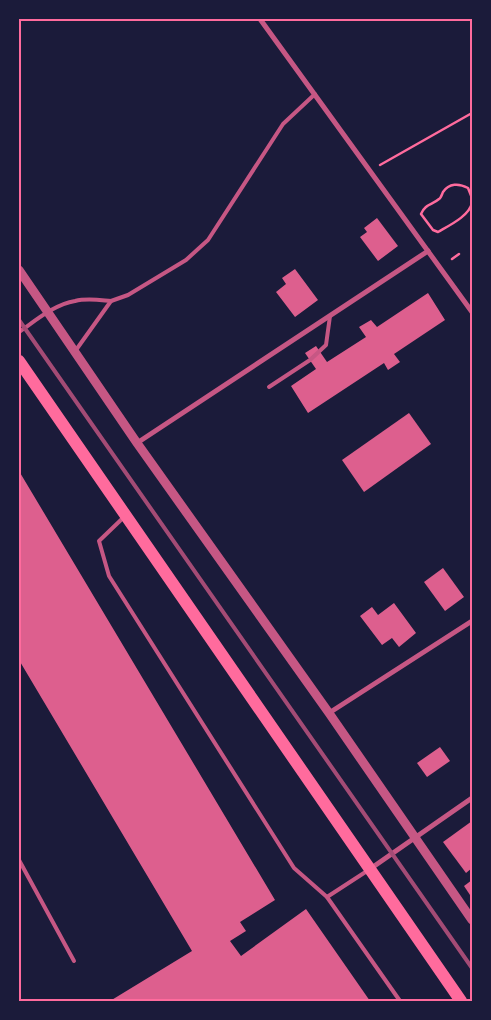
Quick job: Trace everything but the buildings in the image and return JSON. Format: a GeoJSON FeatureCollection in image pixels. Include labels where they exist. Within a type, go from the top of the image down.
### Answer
{"type":"FeatureCollection","features":[{"type":"Feature","properties":{"kind":"main road"},"geometry":{"type":"LineString","coordinates":[[19,361],[462,1001]]}},
{"type":"Feature","properties":{"kind":"street"},"geometry":{"type":"LineString","coordinates":[[260,19],[472,312]]}},
{"type":"Feature","properties":{"kind":"street"},"geometry":{"type":"LineString","coordinates":[[137,443],[428,251]]}},
{"type":"Feature","properties":{"kind":"street"},"geometry":{"type":"LineString","coordinates":[[19,270],[137,443],[329,713],[472,920]]}},
{"type":"Feature","properties":{"kind":"street"},"geometry":{"type":"LineString","coordinates":[[329,713],[472,621]]}},
{"type":"Feature","properties":{"kind":"street"},"geometry":{"type":"LineString","coordinates":[[370,869],[472,798]]}},
{"type":"Feature","properties":{"kind":"lane"},"geometry":{"type":"LineString","coordinates":[[19,332],[48,313],[72,301],[86,299],[111,301],[128,295],[186,260],[208,240],[283,124],[315,94]]}},
{"type":"Feature","properties":{"kind":"lane"},"geometry":{"type":"LineString","coordinates":[[74,352],[111,301]]}},
{"type":"Feature","properties":{"kind":"lane"},"geometry":{"type":"LineString","coordinates":[[269,387],[310,360],[326,346],[330,316]]}},
{"type":"Feature","properties":{"kind":"lane"},"geometry":{"type":"LineString","coordinates":[[125,515],[99,541],[109,576],[294,868],[327,897],[400,1001]]}},
{"type":"Feature","properties":{"kind":"lane"},"geometry":{"type":"LineString","coordinates":[[19,860],[74,961]]}},
{"type":"Feature","properties":{"kind":"lane"},"geometry":{"type":"LineString","coordinates":[[327,897],[370,869]]}},
{"type":"Feature","properties":{"kind":"path"},"geometry":{"type":"LineString","coordinates":[[380,166],[472,113]]}},
{"type":"Feature","properties":{"kind":"path"},"geometry":{"type":"LineString","coordinates":[[472,197],[468,188],[459,184],[453,184],[445,189],[440,198],[424,208],[421,214],[433,230],[438,232],[448,228],[466,214],[471,208],[472,203]]}},
{"type":"Feature","properties":{"kind":"path"},"geometry":{"type":"LineString","coordinates":[[452,259],[459,254]]}},
{"type":"Feature","properties":{"kind":"railway"},"geometry":{"type":"LineString","coordinates":[[19,320],[472,968]]}}]}
